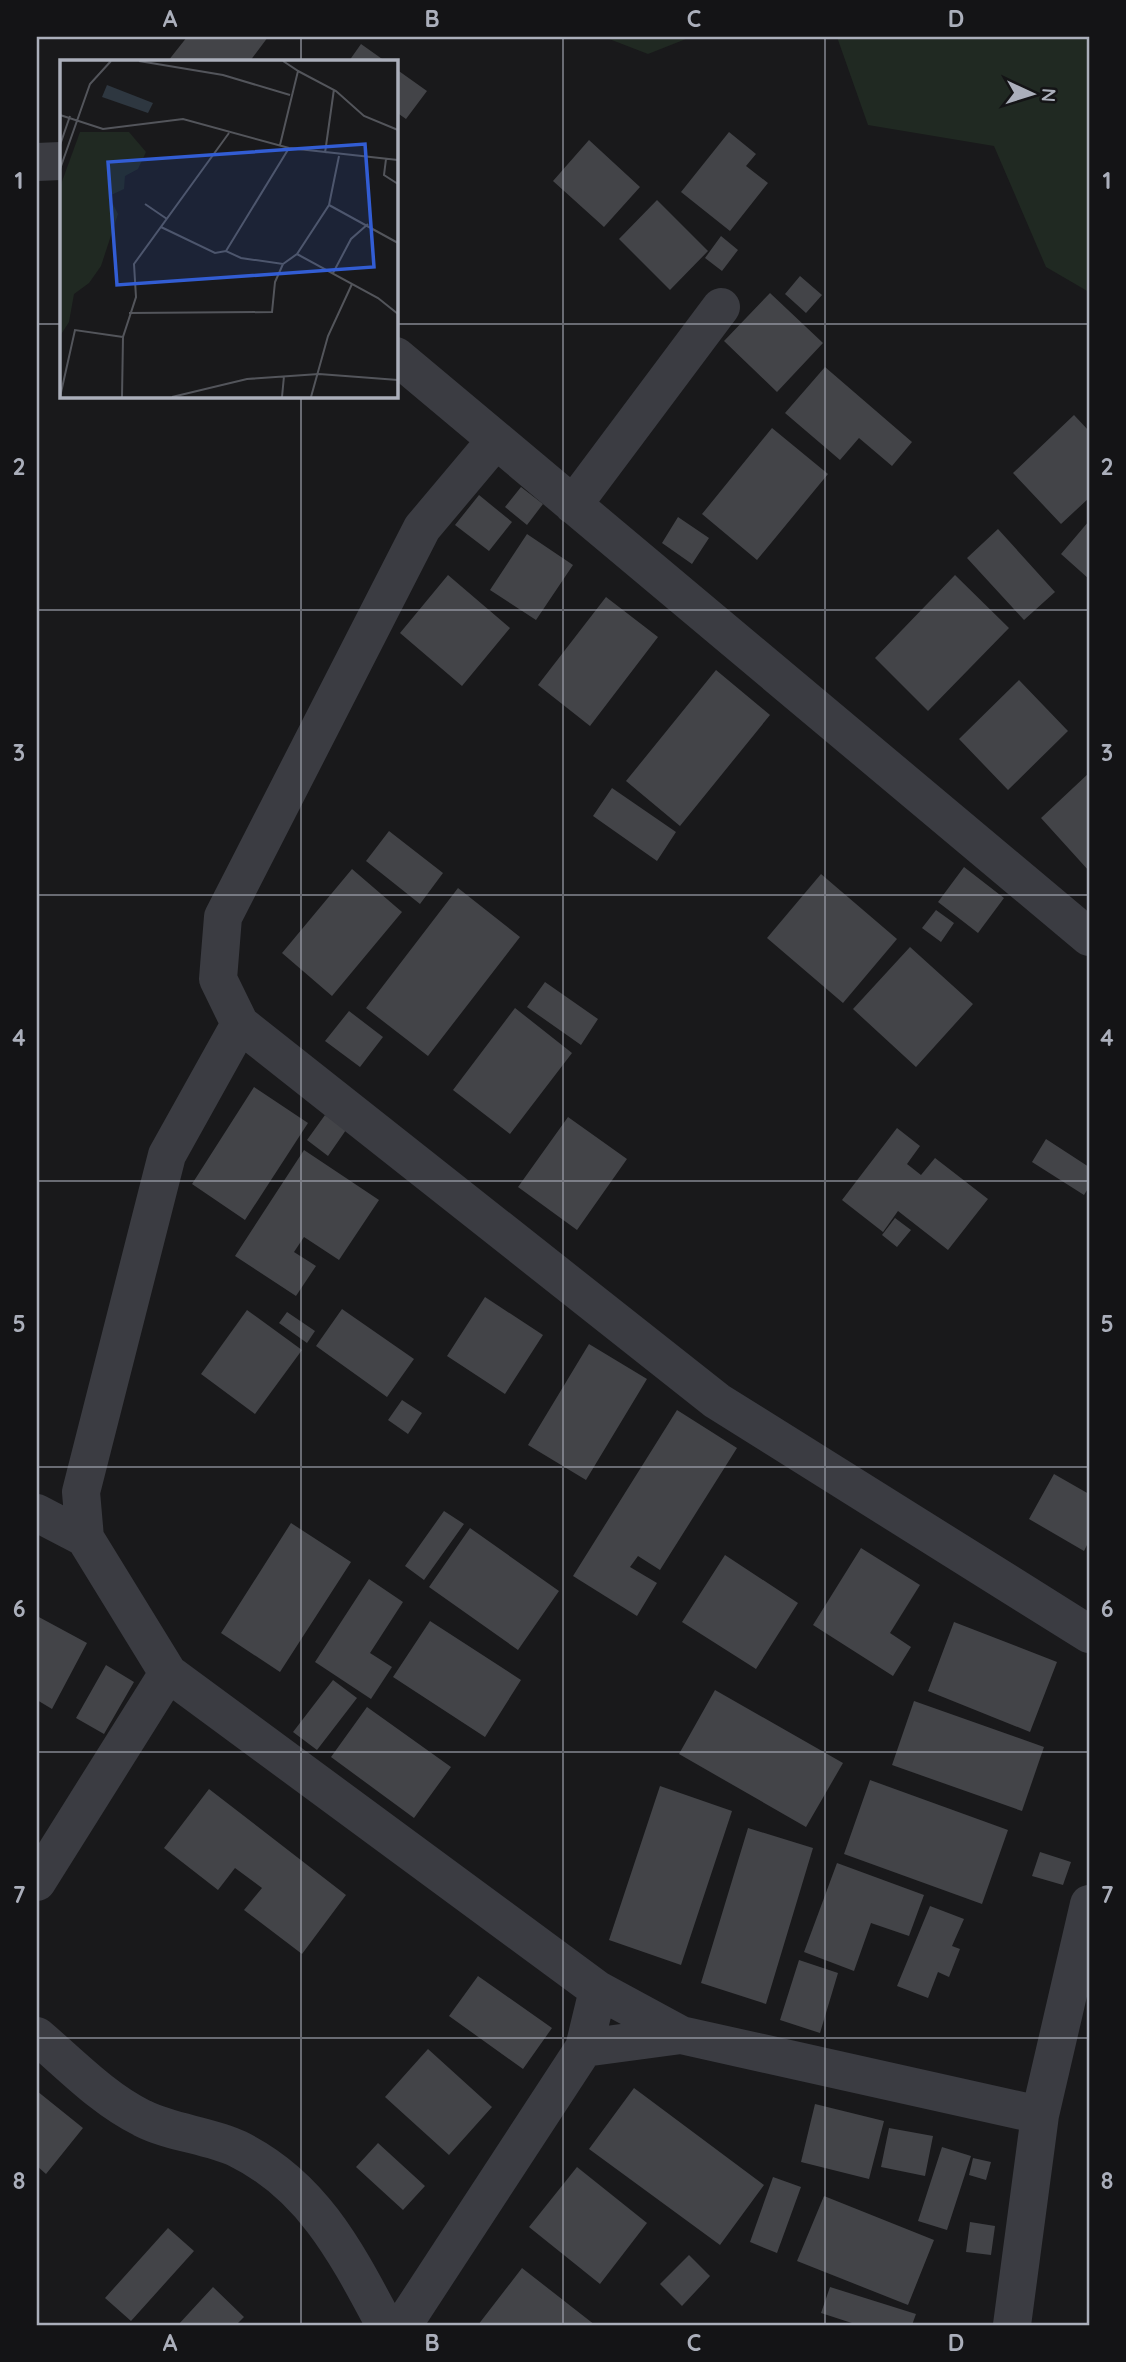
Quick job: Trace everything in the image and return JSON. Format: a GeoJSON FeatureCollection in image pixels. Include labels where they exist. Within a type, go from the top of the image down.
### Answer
{"type":"FeatureCollection","features":[{"type":"Feature","properties":{"kind":"street"},"geometry":{"type":"LineString","coordinates":[[37,162],[60,161]]}},
{"type":"Feature","properties":{"kind":"street"},"geometry":{"type":"LineString","coordinates":[[573,505],[721,307]]}},
{"type":"Feature","properties":{"kind":"street"},"geometry":{"type":"LineString","coordinates":[[397,356],[1089,937]]}},
{"type":"Feature","properties":{"kind":"street"},"geometry":{"type":"LineString","coordinates":[[496,440],[422,528],[223,917],[218,979],[240,1024],[717,1401],[1089,1634]]}},
{"type":"Feature","properties":{"kind":"street"},"geometry":{"type":"LineString","coordinates":[[240,1024],[167,1155],[81,1492],[85,1538],[168,1673],[598,1990],[681,2035],[1040,2115]]}},
{"type":"Feature","properties":{"kind":"street"},"geometry":{"type":"LineString","coordinates":[[37,1513],[85,1538]]}},
{"type":"Feature","properties":{"kind":"street"},"geometry":{"type":"LineString","coordinates":[[37,1882],[168,1673]]}},
{"type":"Feature","properties":{"kind":"street"},"geometry":{"type":"LineString","coordinates":[[1012,2325],[1040,2115],[1079,1994],[1089,1904]]}},
{"type":"Feature","properties":{"kind":"street"},"geometry":{"type":"LineString","coordinates":[[403,2325],[584,2048],[598,1990]]}},
{"type":"Feature","properties":{"kind":"street"},"geometry":{"type":"LineString","coordinates":[[584,2048],[681,2035]]}},
{"type":"Feature","properties":{"kind":"street"},"geometry":{"type":"LineString","coordinates":[[37,2036],[122,2107],[144,2120],[236,2149],[272,2169],[313,2205],[354,2267],[385,2325]]}},
{"type":"Feature","properties":{"kind":"shaded area"},"geometry":{"type":"Polygon","coordinates":[[[604,37],[691,37],[648,54],[604,37]]]}},
{"type":"Feature","properties":{"kind":"shaded area"},"geometry":{"type":"Polygon","coordinates":[[[837,37],[1089,37],[1089,292],[1046,267],[994,146],[868,125],[837,37]]]}},
{"type":"Feature","properties":{"kind":"building"},"geometry":{"type":"Polygon","coordinates":[[[187,37],[268,37],[251,60],[169,60],[187,37]]]}},
{"type":"Feature","properties":{"kind":"building"},"geometry":{"type":"Polygon","coordinates":[[[361,44],[384,60],[350,60],[361,44]]]}},
{"type":"Feature","properties":{"kind":"building"},"geometry":{"type":"Polygon","coordinates":[[[397,70],[427,91],[406,119],[397,113],[397,70]]]}},
{"type":"Feature","properties":{"kind":"building"},"geometry":{"type":"Polygon","coordinates":[[[729,132],[756,154],[746,166],[768,183],[730,231],[681,192],[729,132]]]}},
{"type":"Feature","properties":{"kind":"building"},"geometry":{"type":"Polygon","coordinates":[[[589,140],[640,187],[604,227],[553,181],[589,140]]]}},
{"type":"Feature","properties":{"kind":"building"},"geometry":{"type":"Polygon","coordinates":[[[657,200],[708,251],[670,290],[619,239],[657,200]]]}},
{"type":"Feature","properties":{"kind":"building"},"geometry":{"type":"Polygon","coordinates":[[[721,236],[738,250],[722,271],[705,258],[721,236]]]}},
{"type":"Feature","properties":{"kind":"building"},"geometry":{"type":"Polygon","coordinates":[[[800,276],[822,295],[806,313],[785,294],[800,276]]]}},
{"type":"Feature","properties":{"kind":"building"},"geometry":{"type":"Polygon","coordinates":[[[770,293],[823,343],[777,392],[724,341],[770,293]]]}},
{"type":"Feature","properties":{"kind":"building"},"geometry":{"type":"Polygon","coordinates":[[[825,367],[912,442],[892,466],[859,438],[840,460],[785,413],[825,367]]]}},
{"type":"Feature","properties":{"kind":"building"},"geometry":{"type":"Polygon","coordinates":[[[1074,415],[1089,431],[1089,498],[1061,524],[1013,473],[1074,415]]]}},
{"type":"Feature","properties":{"kind":"building"},"geometry":{"type":"Polygon","coordinates":[[[772,428],[828,474],[757,560],[702,514],[772,428]]]}},
{"type":"Feature","properties":{"kind":"building"},"geometry":{"type":"Polygon","coordinates":[[[521,487],[543,504],[527,525],[505,507],[521,487]]]}},
{"type":"Feature","properties":{"kind":"building"},"geometry":{"type":"Polygon","coordinates":[[[479,495],[512,522],[489,551],[455,525],[479,495]]]}},
{"type":"Feature","properties":{"kind":"building"},"geometry":{"type":"Polygon","coordinates":[[[678,517],[709,538],[692,564],[662,543],[678,517]]]}},
{"type":"Feature","properties":{"kind":"building"},"geometry":{"type":"Polygon","coordinates":[[[1089,521],[1089,579],[1061,554],[1089,521]]]}},
{"type":"Feature","properties":{"kind":"building"},"geometry":{"type":"Polygon","coordinates":[[[998,529],[1055,592],[1024,620],[967,558],[998,529]]]}},
{"type":"Feature","properties":{"kind":"building"},"geometry":{"type":"Polygon","coordinates":[[[527,534],[573,565],[536,620],[490,590],[527,534]]]}},
{"type":"Feature","properties":{"kind":"building"},"geometry":{"type":"Polygon","coordinates":[[[448,575],[510,628],[462,686],[400,633],[448,575]]]}},
{"type":"Feature","properties":{"kind":"building"},"geometry":{"type":"Polygon","coordinates":[[[955,575],[1009,628],[928,711],[875,658],[955,575]]]}},
{"type":"Feature","properties":{"kind":"building"},"geometry":{"type":"Polygon","coordinates":[[[606,597],[658,637],[590,726],[538,685],[606,597]]]}},
{"type":"Feature","properties":{"kind":"building"},"geometry":{"type":"Polygon","coordinates":[[[716,670],[770,715],[680,826],[626,781],[716,670]]]}},
{"type":"Feature","properties":{"kind":"building"},"geometry":{"type":"Polygon","coordinates":[[[1019,680],[1068,731],[1008,790],[959,739],[1019,680]]]}},
{"type":"Feature","properties":{"kind":"building"},"geometry":{"type":"Polygon","coordinates":[[[1089,773],[1089,871],[1041,818],[1089,773]]]}},
{"type":"Feature","properties":{"kind":"building"},"geometry":{"type":"Polygon","coordinates":[[[612,788],[676,832],[657,861],[593,816],[612,788]]]}},
{"type":"Feature","properties":{"kind":"building"},"geometry":{"type":"Polygon","coordinates":[[[389,831],[443,873],[420,904],[366,861],[389,831]]]}},
{"type":"Feature","properties":{"kind":"building"},"geometry":{"type":"Polygon","coordinates":[[[964,867],[1004,898],[978,933],[938,902],[964,867]]]}},
{"type":"Feature","properties":{"kind":"building"},"geometry":{"type":"Polygon","coordinates":[[[352,869],[402,912],[332,996],[282,953],[352,869]]]}},
{"type":"Feature","properties":{"kind":"building"},"geometry":{"type":"Polygon","coordinates":[[[821,874],[897,939],[843,1003],[767,938],[821,874]]]}},
{"type":"Feature","properties":{"kind":"building"},"geometry":{"type":"Polygon","coordinates":[[[458,888],[520,937],[428,1056],[366,1008],[458,888]]]}},
{"type":"Feature","properties":{"kind":"building"},"geometry":{"type":"Polygon","coordinates":[[[936,910],[954,923],[941,942],[922,928],[936,910]]]}},
{"type":"Feature","properties":{"kind":"building"},"geometry":{"type":"Polygon","coordinates":[[[910,947],[973,1004],[916,1067],[853,1009],[910,947]]]}},
{"type":"Feature","properties":{"kind":"building"},"geometry":{"type":"Polygon","coordinates":[[[545,982],[598,1019],[581,1045],[527,1007],[545,982]]]}},
{"type":"Feature","properties":{"kind":"building"},"geometry":{"type":"Polygon","coordinates":[[[515,1008],[572,1053],[510,1134],[453,1090],[515,1008]]]}},
{"type":"Feature","properties":{"kind":"building"},"geometry":{"type":"Polygon","coordinates":[[[349,1011],[383,1037],[360,1067],[325,1041],[349,1011]]]}},
{"type":"Feature","properties":{"kind":"building"},"geometry":{"type":"Polygon","coordinates":[[[254,1087],[308,1123],[245,1220],[192,1184],[254,1087]]]}},
{"type":"Feature","properties":{"kind":"building"},"geometry":{"type":"Polygon","coordinates":[[[325,1115],[346,1130],[328,1156],[307,1140],[325,1115]]]}},
{"type":"Feature","properties":{"kind":"building"},"geometry":{"type":"Polygon","coordinates":[[[568,1117],[627,1159],[577,1230],[518,1187],[568,1117]]]}},
{"type":"Feature","properties":{"kind":"building"},"geometry":{"type":"Polygon","coordinates":[[[897,1128],[920,1146],[907,1164],[921,1175],[935,1158],[988,1199],[948,1250],[898,1211],[883,1232],[842,1200],[897,1128]]]}},
{"type":"Feature","properties":{"kind":"building"},"geometry":{"type":"Polygon","coordinates":[[[1046,1139],[1089,1167],[1089,1187],[1084,1195],[1032,1162],[1046,1139]]]}},
{"type":"Feature","properties":{"kind":"building"},"geometry":{"type":"Polygon","coordinates":[[[304,1150],[379,1200],[339,1260],[304,1237],[294,1252],[316,1266],[296,1296],[235,1256],[304,1150]]]}},
{"type":"Feature","properties":{"kind":"building"},"geometry":{"type":"Polygon","coordinates":[[[895,1218],[911,1230],[897,1247],[882,1235],[895,1218]]]}},
{"type":"Feature","properties":{"kind":"building"},"geometry":{"type":"Polygon","coordinates":[[[485,1297],[543,1335],[505,1394],[447,1356],[485,1297]]]}},
{"type":"Feature","properties":{"kind":"building"},"geometry":{"type":"Polygon","coordinates":[[[342,1309],[414,1359],[387,1397],[316,1346],[342,1309]]]}},
{"type":"Feature","properties":{"kind":"building"},"geometry":{"type":"Polygon","coordinates":[[[247,1310],[302,1350],[255,1414],[201,1374],[247,1310]]]}},
{"type":"Feature","properties":{"kind":"building"},"geometry":{"type":"Polygon","coordinates":[[[287,1312],[315,1331],[307,1343],[279,1323],[287,1312]]]}},
{"type":"Feature","properties":{"kind":"building"},"geometry":{"type":"Polygon","coordinates":[[[589,1344],[647,1379],[586,1480],[528,1445],[589,1344]]]}},
{"type":"Feature","properties":{"kind":"building"},"geometry":{"type":"Polygon","coordinates":[[[402,1400],[422,1413],[408,1434],[388,1420],[402,1400]]]}},
{"type":"Feature","properties":{"kind":"building"},"geometry":{"type":"Polygon","coordinates":[[[677,1410],[737,1448],[660,1570],[638,1556],[630,1567],[657,1583],[637,1616],[573,1576],[677,1410]]]}},
{"type":"Feature","properties":{"kind":"building"},"geometry":{"type":"Polygon","coordinates":[[[1054,1474],[1089,1494],[1089,1541],[1084,1551],[1029,1519],[1054,1474]]]}},
{"type":"Feature","properties":{"kind":"building"},"geometry":{"type":"Polygon","coordinates":[[[444,1511],[464,1524],[424,1580],[405,1566],[444,1511]]]}},
{"type":"Feature","properties":{"kind":"building"},"geometry":{"type":"Polygon","coordinates":[[[291,1523],[351,1562],[280,1672],[221,1633],[291,1523]]]}},
{"type":"Feature","properties":{"kind":"building"},"geometry":{"type":"Polygon","coordinates":[[[470,1528],[559,1591],[518,1650],[429,1587],[470,1528]]]}},
{"type":"Feature","properties":{"kind":"building"},"geometry":{"type":"Polygon","coordinates":[[[861,1548],[920,1585],[890,1633],[911,1647],[893,1676],[813,1625],[861,1548]]]}},
{"type":"Feature","properties":{"kind":"building"},"geometry":{"type":"Polygon","coordinates":[[[725,1555],[798,1603],[756,1669],[682,1622],[725,1555]]]}},
{"type":"Feature","properties":{"kind":"building"},"geometry":{"type":"Polygon","coordinates":[[[369,1579],[403,1602],[370,1653],[392,1667],[371,1699],[315,1662],[369,1579]]]}},
{"type":"Feature","properties":{"kind":"building"},"geometry":{"type":"Polygon","coordinates":[[[37,1616],[87,1643],[52,1709],[37,1700],[37,1616]]]}},
{"type":"Feature","properties":{"kind":"building"},"geometry":{"type":"Polygon","coordinates":[[[430,1621],[521,1680],[485,1737],[393,1677],[430,1621]]]}},
{"type":"Feature","properties":{"kind":"building"},"geometry":{"type":"Polygon","coordinates":[[[954,1622],[1057,1662],[1030,1732],[928,1691],[954,1622]]]}},
{"type":"Feature","properties":{"kind":"building"},"geometry":{"type":"Polygon","coordinates":[[[106,1665],[134,1682],[104,1734],[76,1718],[106,1665]]]}},
{"type":"Feature","properties":{"kind":"building"},"geometry":{"type":"Polygon","coordinates":[[[333,1680],[357,1698],[317,1750],[293,1732],[333,1680]]]}},
{"type":"Feature","properties":{"kind":"building"},"geometry":{"type":"Polygon","coordinates":[[[715,1690],[843,1763],[806,1827],[679,1754],[715,1690]]]}},
{"type":"Feature","properties":{"kind":"building"},"geometry":{"type":"Polygon","coordinates":[[[914,1701],[1044,1747],[1022,1811],[892,1765],[914,1701]]]}},
{"type":"Feature","properties":{"kind":"building"},"geometry":{"type":"Polygon","coordinates":[[[367,1707],[451,1767],[414,1818],[331,1757],[367,1707]]]}},
{"type":"Feature","properties":{"kind":"building"},"geometry":{"type":"Polygon","coordinates":[[[870,1780],[1008,1830],[982,1904],[844,1854],[870,1780]]]}},
{"type":"Feature","properties":{"kind":"building"},"geometry":{"type":"Polygon","coordinates":[[[660,1786],[732,1811],[681,1965],[609,1940],[660,1786]]]}},
{"type":"Feature","properties":{"kind":"building"},"geometry":{"type":"Polygon","coordinates":[[[209,1789],[346,1895],[302,1954],[244,1910],[262,1888],[235,1868],[218,1890],[164,1848],[209,1789]]]}},
{"type":"Feature","properties":{"kind":"building"},"geometry":{"type":"Polygon","coordinates":[[[748,1828],[813,1848],[766,2004],[701,1983],[748,1828]]]}},
{"type":"Feature","properties":{"kind":"building"},"geometry":{"type":"Polygon","coordinates":[[[1040,1852],[1071,1862],[1063,1885],[1032,1876],[1040,1852]]]}},
{"type":"Feature","properties":{"kind":"building"},"geometry":{"type":"Polygon","coordinates":[[[837,1863],[924,1895],[909,1936],[871,1923],[854,1971],[804,1952],[837,1863]]]}},
{"type":"Feature","properties":{"kind":"building"},"geometry":{"type":"Polygon","coordinates":[[[930,1906],[964,1919],[952,1946],[960,1949],[949,1977],[938,1972],[928,1998],[897,1986],[930,1906]]]}},
{"type":"Feature","properties":{"kind":"building"},"geometry":{"type":"Polygon","coordinates":[[[799,1960],[838,1973],[820,2033],[780,2020],[799,1960]]]}},
{"type":"Feature","properties":{"kind":"building"},"geometry":{"type":"Polygon","coordinates":[[[478,1976],[552,2028],[523,2069],[449,2016],[478,1976]]]}},
{"type":"Feature","properties":{"kind":"building"},"geometry":{"type":"Polygon","coordinates":[[[428,2049],[492,2107],[449,2155],[385,2097],[428,2049]]]}},
{"type":"Feature","properties":{"kind":"building"},"geometry":{"type":"Polygon","coordinates":[[[634,2088],[764,2185],[720,2245],[589,2149],[634,2088]]]}},
{"type":"Feature","properties":{"kind":"building"},"geometry":{"type":"Polygon","coordinates":[[[37,2091],[83,2128],[46,2174],[37,2166],[37,2091]]]}},
{"type":"Feature","properties":{"kind":"building"},"geometry":{"type":"Polygon","coordinates":[[[815,2104],[884,2121],[869,2179],[801,2162],[815,2104]]]}},
{"type":"Feature","properties":{"kind":"building"},"geometry":{"type":"Polygon","coordinates":[[[889,2128],[933,2136],[925,2176],[881,2167],[889,2128]]]}},
{"type":"Feature","properties":{"kind":"building"},"geometry":{"type":"Polygon","coordinates":[[[378,2143],[425,2186],[403,2210],[356,2167],[378,2143]]]}},
{"type":"Feature","properties":{"kind":"building"},"geometry":{"type":"Polygon","coordinates":[[[942,2147],[971,2156],[947,2230],[918,2221],[942,2147]]]}},
{"type":"Feature","properties":{"kind":"building"},"geometry":{"type":"Polygon","coordinates":[[[973,2158],[991,2162],[986,2180],[969,2175],[973,2158]]]}},
{"type":"Feature","properties":{"kind":"building"},"geometry":{"type":"Polygon","coordinates":[[[577,2167],[647,2223],[600,2284],[529,2227],[577,2167]]]}},
{"type":"Feature","properties":{"kind":"building"},"geometry":{"type":"Polygon","coordinates":[[[773,2177],[801,2187],[777,2253],[750,2242],[773,2177]]]}},
{"type":"Feature","properties":{"kind":"building"},"geometry":{"type":"Polygon","coordinates":[[[824,2196],[934,2240],[908,2305],[797,2261],[824,2196]]]}},
{"type":"Feature","properties":{"kind":"building"},"geometry":{"type":"Polygon","coordinates":[[[970,2222],[995,2226],[991,2255],[966,2252],[970,2222]]]}},
{"type":"Feature","properties":{"kind":"building"},"geometry":{"type":"Polygon","coordinates":[[[168,2228],[194,2251],[131,2321],[105,2298],[168,2228]]]}},
{"type":"Feature","properties":{"kind":"building"},"geometry":{"type":"Polygon","coordinates":[[[689,2255],[710,2276],[682,2306],[660,2284],[689,2255]]]}},
{"type":"Feature","properties":{"kind":"building"},"geometry":{"type":"Polygon","coordinates":[[[522,2268],[595,2325],[478,2325],[522,2268]]]}},
{"type":"Feature","properties":{"kind":"building"},"geometry":{"type":"Polygon","coordinates":[[[213,2287],[244,2317],[236,2325],[178,2325],[213,2287]]]}},
{"type":"Feature","properties":{"kind":"building"},"geometry":{"type":"Polygon","coordinates":[[[830,2287],[916,2314],[912,2325],[858,2325],[821,2313],[830,2287]]]}}]}
